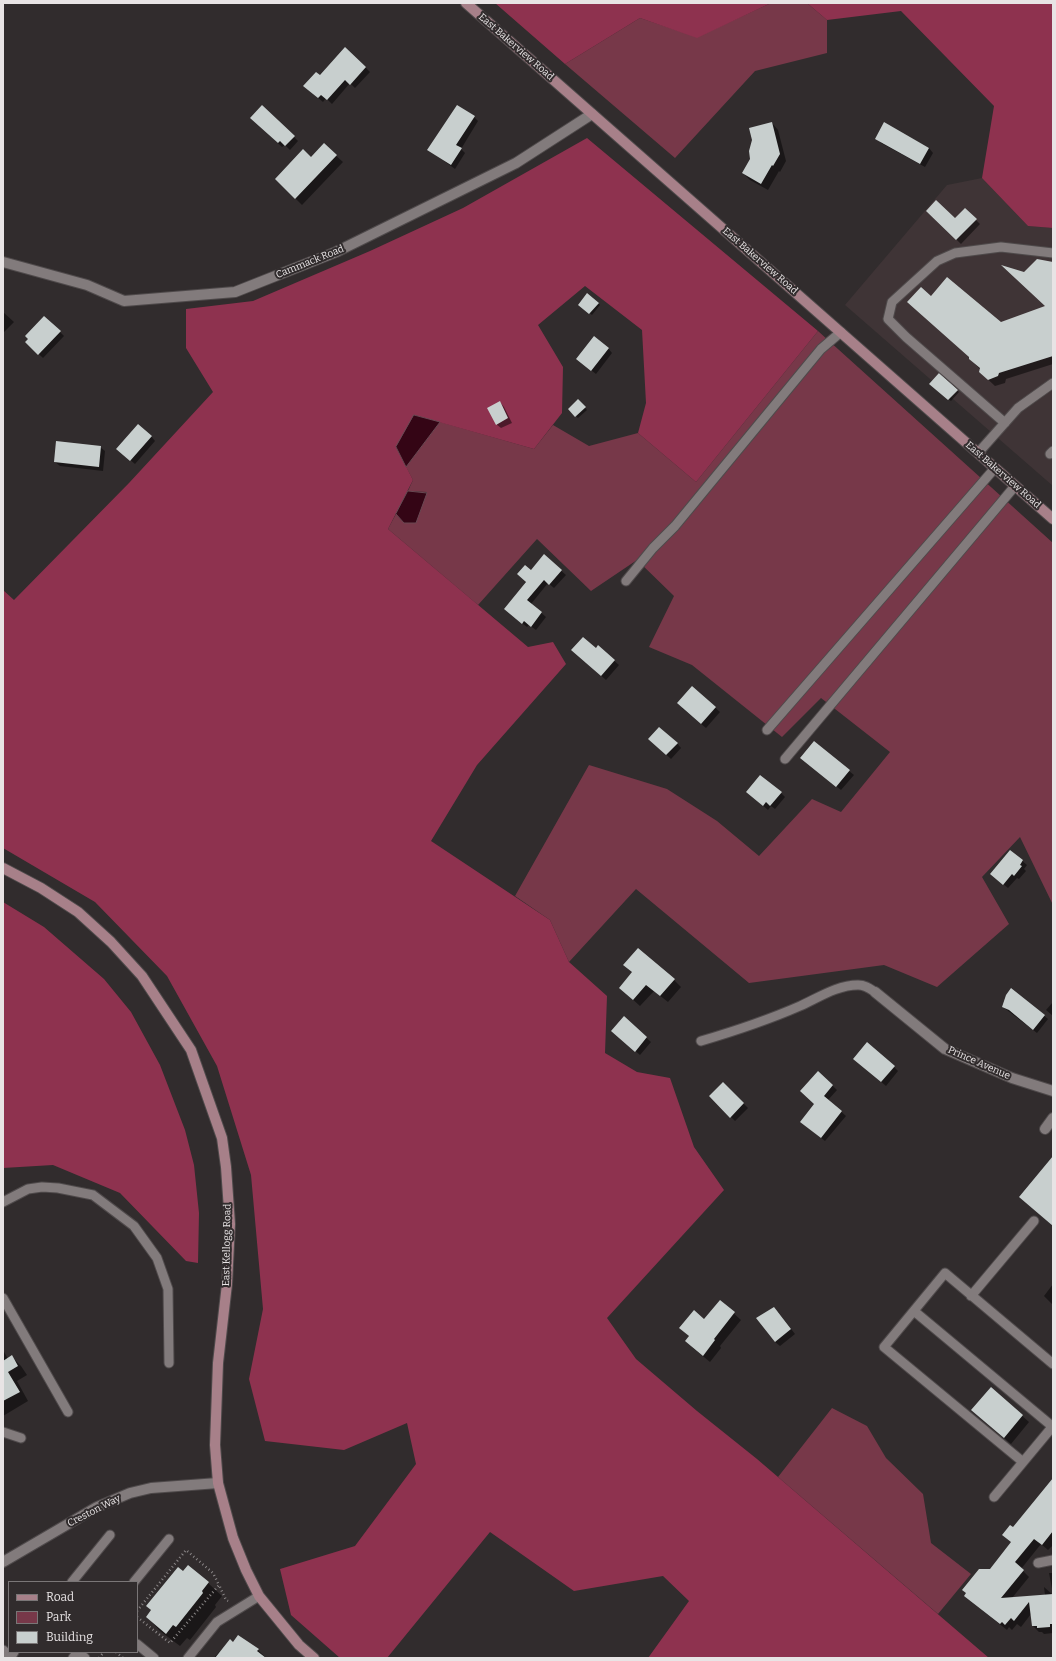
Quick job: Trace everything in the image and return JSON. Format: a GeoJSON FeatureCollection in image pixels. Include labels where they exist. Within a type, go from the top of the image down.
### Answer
{"type":"FeatureCollection","features":[{"type":"Feature","properties":{"kind":"street","name":"East Bakerview Road"},"geometry":{"type":"LineString","coordinates":[[466,3],[1053,519]]}},
{"type":"Feature","properties":{"kind":"street","name":"Cammack Road"},"geometry":{"type":"LineString","coordinates":[[3,262],[87,285],[124,301],[235,292],[336,252],[509,166],[592,114]]}},
{"type":"Feature","properties":{"kind":"street","name":"East Kellogg Road"},"geometry":{"type":"LineString","coordinates":[[3,868],[41,888],[78,912],[111,942],[142,976],[192,1050],[222,1138],[226,1167],[230,1224],[227,1284],[218,1363],[215,1445],[218,1483],[233,1538],[246,1570],[259,1596],[298,1644],[314,1658]]}},
{"type":"Feature","properties":{"kind":"street","name":"Prince Avenue"},"geometry":{"type":"LineString","coordinates":[[875,992],[945,1049],[1012,1078],[1053,1091]]}},
{"type":"Feature","properties":{"kind":"street"},"geometry":{"type":"LineString","coordinates":[[1045,1129],[1053,1118]]}},
{"type":"Feature","properties":{"kind":"street","name":"Creston Way"},"geometry":{"type":"LineString","coordinates":[[3,1562],[97,1507],[130,1493],[151,1488],[218,1483]]}},
{"type":"Feature","properties":{"kind":"lane"},"geometry":{"type":"LineString","coordinates":[[1005,423],[906,337],[888,319],[892,302],[937,261],[955,253],[1001,247],[1053,253]]}},
{"type":"Feature","properties":{"kind":"lane"},"geometry":{"type":"LineString","coordinates":[[626,581],[653,548],[675,526],[821,349],[841,332]]}},
{"type":"Feature","properties":{"kind":"lane"},"geometry":{"type":"LineString","coordinates":[[978,453],[1018,408],[1053,383]]}},
{"type":"Feature","properties":{"kind":"lane"},"geometry":{"type":"LineString","coordinates":[[767,730],[995,468]]}},
{"type":"Feature","properties":{"kind":"lane"},"geometry":{"type":"LineString","coordinates":[[785,759],[1015,486]]}},
{"type":"Feature","properties":{"kind":"lane"},"geometry":{"type":"LineString","coordinates":[[701,1041],[745,1028],[801,1006],[836,989],[858,985],[866,986],[875,992]]}},
{"type":"Feature","properties":{"kind":"lane"},"geometry":{"type":"LineString","coordinates":[[3,1202],[28,1189],[42,1187],[58,1188],[93,1195],[134,1226],[157,1258],[168,1289],[169,1363]]}},
{"type":"Feature","properties":{"kind":"lane"},"geometry":{"type":"LineString","coordinates":[[971,1296],[1034,1221]]}},
{"type":"Feature","properties":{"kind":"lane"},"geometry":{"type":"LineString","coordinates":[[1023,1462],[884,1346],[945,1274],[1053,1364]]}},
{"type":"Feature","properties":{"kind":"lane"},"geometry":{"type":"LineString","coordinates":[[3,1298],[68,1412]]}},
{"type":"Feature","properties":{"kind":"lane"},"geometry":{"type":"LineString","coordinates":[[914,1311],[1053,1426],[994,1497]]}},
{"type":"Feature","properties":{"kind":"lane"},"geometry":{"type":"LineString","coordinates":[[3,1432],[21,1438]]}},
{"type":"Feature","properties":{"kind":"lane"},"geometry":{"type":"LineString","coordinates":[[73,1581],[110,1535]]}},
{"type":"Feature","properties":{"kind":"lane"},"geometry":{"type":"LineString","coordinates":[[135,1581],[169,1539]]}},
{"type":"Feature","properties":{"kind":"lane"},"geometry":{"type":"LineString","coordinates":[[1038,1563],[1053,1560]]}},
{"type":"Feature","properties":{"kind":"lane"},"geometry":{"type":"LineString","coordinates":[[188,1658],[217,1622],[259,1596]]}},
{"type":"Feature","properties":{"kind":"lane"},"geometry":{"type":"LineString","coordinates":[[138,1645],[154,1658]]}},
{"type":"Feature","properties":{"kind":"lane"},"geometry":{"type":"LineString","coordinates":[[3,1650],[12,1656]]}},
{"type":"Feature","properties":{"kind":"path"},"geometry":{"type":"LineString","coordinates":[[138,1610],[186,1550],[213,1573],[226,1600],[241,1606]]}},
{"type":"Feature","properties":{"kind":"path"},"geometry":{"type":"LineString","coordinates":[[138,1617],[170,1643],[219,1585]]}},
{"type":"Feature","properties":{"kind":"shaded area"},"geometry":{"type":"Polygon","coordinates":[[[495,3],[771,3],[697,38],[640,18],[565,64],[495,3]]]}},
{"type":"Feature","properties":{"kind":"shaded area"},"geometry":{"type":"Polygon","coordinates":[[[807,3],[1053,3],[1053,228],[1028,226],[982,178],[994,106],[901,11],[827,20],[807,3]]]}},
{"type":"Feature","properties":{"kind":"shaded area"},"geometry":{"type":"Polygon","coordinates":[[[587,138],[818,331],[696,482],[638,433],[646,403],[642,330],[585,286],[538,325],[563,367],[562,413],[534,449],[414,415],[396,447],[413,480],[388,529],[528,647],[553,642],[566,664],[477,765],[431,841],[550,920],[569,962],[607,996],[605,1053],[637,1072],[670,1078],[694,1147],[724,1190],[607,1318],[636,1359],[697,1411],[757,1459],[989,1658],[648,1658],[689,1601],[663,1576],[574,1591],[490,1532],[387,1658],[340,1658],[291,1615],[280,1569],[355,1546],[416,1464],[407,1423],[344,1450],[265,1441],[249,1379],[263,1309],[251,1175],[217,1066],[167,976],[95,902],[3,848],[3,590],[14,600],[129,483],[213,392],[186,348],[186,309],[253,301],[370,251],[463,208],[587,138]]]}},
{"type":"Feature","properties":{"kind":"shaded area"},"geometry":{"type":"Polygon","coordinates":[[[982,178],[1028,226],[1053,228],[1053,486],[845,305],[947,185],[982,178]]]}},
{"type":"Feature","properties":{"kind":"shaded area"},"geometry":{"type":"Polygon","coordinates":[[[414,415],[440,422],[406,467],[396,447],[414,415]]]}},
{"type":"Feature","properties":{"kind":"shaded area"},"geometry":{"type":"Polygon","coordinates":[[[408,491],[427,493],[416,523],[404,523],[396,514],[408,491]]]}},
{"type":"Feature","properties":{"kind":"shaded area"},"geometry":{"type":"Polygon","coordinates":[[[3,902],[44,927],[104,979],[131,1012],[160,1065],[185,1130],[194,1165],[199,1213],[198,1263],[186,1261],[120,1193],[53,1165],[3,1168],[3,902]]]}},
{"type":"Feature","properties":{"kind":"green space"},"geometry":{"type":"Polygon","coordinates":[[[771,3],[807,3],[827,20],[827,53],[755,71],[675,158],[565,64],[640,18],[697,37],[771,3]]]}},
{"type":"Feature","properties":{"kind":"green space"},"geometry":{"type":"Polygon","coordinates":[[[818,331],[1053,543],[1053,905],[1020,837],[982,877],[1009,924],[937,987],[884,965],[749,983],[636,889],[569,962],[550,920],[515,896],[589,765],[667,789],[717,821],[759,856],[812,799],[841,812],[890,752],[821,698],[782,737],[692,665],[649,647],[674,596],[637,560],[591,591],[537,539],[478,605],[388,529],[396,514],[404,523],[427,492],[408,491],[413,480],[406,467],[440,422],[534,449],[553,425],[589,446],[638,433],[696,482],[818,331]]]}},
{"type":"Feature","properties":{"kind":"green space"},"geometry":{"type":"Polygon","coordinates":[[[832,1408],[867,1426],[886,1458],[923,1494],[931,1543],[971,1574],[938,1614],[778,1477],[832,1408]]]}},
{"type":"Feature","properties":{"kind":"building"},"geometry":{"type":"Polygon","coordinates":[[[345,47],[366,67],[350,85],[345,80],[327,100],[321,95],[318,98],[303,86],[316,72],[320,75],[345,47]]]}},
{"type":"Feature","properties":{"kind":"building"},"geometry":{"type":"Polygon","coordinates":[[[262,105],[295,136],[285,146],[280,141],[278,143],[250,118],[262,105]]]}},
{"type":"Feature","properties":{"kind":"building"},"geometry":{"type":"Polygon","coordinates":[[[457,105],[475,116],[456,145],[462,148],[451,165],[427,150],[457,105]]]}},
{"type":"Feature","properties":{"kind":"building"},"geometry":{"type":"Polygon","coordinates":[[[772,122],[780,154],[761,184],[742,173],[750,159],[749,151],[752,140],[749,128],[772,122]]]}},
{"type":"Feature","properties":{"kind":"building"},"geometry":{"type":"Polygon","coordinates":[[[884,122],[929,148],[920,164],[875,139],[884,122]]]}},
{"type":"Feature","properties":{"kind":"building"},"geometry":{"type":"Polygon","coordinates":[[[324,143],[337,155],[295,199],[275,179],[303,149],[311,157],[324,143]]]}},
{"type":"Feature","properties":{"kind":"building"},"geometry":{"type":"Polygon","coordinates":[[[936,200],[955,218],[965,208],[977,219],[956,240],[926,211],[936,200]]]}},
{"type":"Feature","properties":{"kind":"building"},"geometry":{"type":"Polygon","coordinates":[[[1037,259],[1053,262],[1053,356],[999,373],[998,376],[988,380],[979,372],[980,368],[969,359],[969,357],[907,302],[921,287],[931,296],[947,277],[1001,322],[1045,306],[1001,265],[1024,272],[1037,259]]]}},
{"type":"Feature","properties":{"kind":"building"},"geometry":{"type":"Polygon","coordinates":[[[587,293],[599,303],[589,314],[578,305],[587,293]]]}},
{"type":"Feature","properties":{"kind":"building"},"geometry":{"type":"Polygon","coordinates":[[[44,316],[61,331],[38,355],[25,342],[28,339],[25,336],[44,316]]]}},
{"type":"Feature","properties":{"kind":"building"},"geometry":{"type":"Polygon","coordinates":[[[594,336],[609,348],[591,371],[576,359],[594,336]]]}},
{"type":"Feature","properties":{"kind":"building"},"geometry":{"type":"Polygon","coordinates":[[[939,373],[958,390],[948,400],[929,384],[939,373]]]}},
{"type":"Feature","properties":{"kind":"building"},"geometry":{"type":"Polygon","coordinates":[[[578,399],[586,407],[575,417],[568,409],[578,399]]]}},
{"type":"Feature","properties":{"kind":"building"},"geometry":{"type":"Polygon","coordinates":[[[500,401],[508,418],[496,425],[487,408],[500,401]]]}},
{"type":"Feature","properties":{"kind":"building"},"geometry":{"type":"Polygon","coordinates":[[[138,424],[152,436],[130,461],[116,449],[138,424]]]}},
{"type":"Feature","properties":{"kind":"building"},"geometry":{"type":"Polygon","coordinates":[[[56,441],[101,446],[99,467],[54,462],[56,441]]]}},
{"type":"Feature","properties":{"kind":"building"},"geometry":{"type":"Polygon","coordinates":[[[544,554],[562,570],[549,585],[544,580],[527,600],[542,612],[531,627],[524,621],[522,624],[504,609],[526,582],[517,574],[525,565],[531,570],[544,554]]]}},
{"type":"Feature","properties":{"kind":"building"},"geometry":{"type":"Polygon","coordinates":[[[583,637],[596,648],[598,645],[615,660],[601,676],[571,650],[583,637]]]}},
{"type":"Feature","properties":{"kind":"building"},"geometry":{"type":"Polygon","coordinates":[[[692,686],[716,707],[701,724],[677,703],[692,686]]]}},
{"type":"Feature","properties":{"kind":"building"},"geometry":{"type":"Polygon","coordinates":[[[659,727],[678,743],[666,755],[648,739],[659,727]]]}},
{"type":"Feature","properties":{"kind":"building"},"geometry":{"type":"Polygon","coordinates":[[[814,741],[850,770],[836,787],[800,758],[814,741]]]}},
{"type":"Feature","properties":{"kind":"building"},"geometry":{"type":"Polygon","coordinates":[[[760,775],[782,792],[770,806],[766,802],[763,806],[746,792],[760,775]]]}},
{"type":"Feature","properties":{"kind":"building"},"geometry":{"type":"Polygon","coordinates":[[[1010,850],[1023,860],[1020,865],[1022,866],[1014,876],[1012,874],[1003,885],[990,874],[1010,850]]]}},
{"type":"Feature","properties":{"kind":"building"},"geometry":{"type":"Polygon","coordinates":[[[638,948],[675,979],[660,996],[646,985],[633,1000],[619,988],[632,972],[623,965],[638,948]]]}},
{"type":"Feature","properties":{"kind":"building"},"geometry":{"type":"Polygon","coordinates":[[[1011,988],[1045,1015],[1033,1030],[1009,1010],[1002,1007],[1006,995],[1011,988]]]}},
{"type":"Feature","properties":{"kind":"building"},"geometry":{"type":"Polygon","coordinates":[[[624,1016],[647,1037],[635,1052],[611,1031],[624,1016]]]}},
{"type":"Feature","properties":{"kind":"building"},"geometry":{"type":"Polygon","coordinates":[[[867,1042],[895,1066],[881,1082],[853,1059],[867,1042]]]}},
{"type":"Feature","properties":{"kind":"building"},"geometry":{"type":"Polygon","coordinates":[[[818,1071],[833,1085],[824,1096],[842,1111],[821,1138],[800,1122],[814,1104],[800,1091],[818,1071]]]}},
{"type":"Feature","properties":{"kind":"building"},"geometry":{"type":"Polygon","coordinates":[[[723,1082],[744,1103],[730,1118],[709,1096],[723,1082]]]}},
{"type":"Feature","properties":{"kind":"building"},"geometry":{"type":"Polygon","coordinates":[[[1053,1156],[1053,1226],[1019,1197],[1053,1156]]]}},
{"type":"Feature","properties":{"kind":"building"},"geometry":{"type":"Polygon","coordinates":[[[720,1300],[735,1312],[703,1356],[685,1341],[689,1336],[679,1328],[694,1310],[704,1319],[720,1300]]]}},
{"type":"Feature","properties":{"kind":"building"},"geometry":{"type":"Polygon","coordinates":[[[774,1307],[791,1329],[775,1342],[756,1318],[774,1307]]]}},
{"type":"Feature","properties":{"kind":"building"},"geometry":{"type":"Polygon","coordinates":[[[12,1355],[18,1366],[8,1372],[20,1392],[3,1401],[3,1361],[12,1355]]]}},
{"type":"Feature","properties":{"kind":"building"},"geometry":{"type":"Polygon","coordinates":[[[991,1387],[1023,1415],[1004,1438],[971,1410],[991,1387]]]}},
{"type":"Feature","properties":{"kind":"building"},"geometry":{"type":"Polygon","coordinates":[[[1053,1478],[1053,1531],[1042,1545],[1034,1539],[1015,1562],[1024,1570],[1001,1598],[1053,1594],[1053,1624],[1050,1624],[1050,1627],[1037,1628],[1037,1626],[1032,1626],[1029,1602],[1014,1621],[1011,1618],[1005,1625],[1002,1622],[1000,1624],[964,1596],[966,1593],[962,1590],[979,1569],[990,1569],[1011,1542],[1002,1535],[1010,1525],[1013,1527],[1053,1478]]]}},
{"type":"Feature","properties":{"kind":"building"},"geometry":{"type":"Polygon","coordinates":[[[188,1565],[209,1582],[202,1591],[203,1593],[176,1627],[173,1625],[166,1634],[146,1617],[151,1610],[146,1606],[178,1567],[183,1571],[188,1565]]]}},
{"type":"Feature","properties":{"kind":"building"},"geometry":{"type":"Polygon","coordinates":[[[238,1635],[259,1649],[257,1651],[266,1658],[215,1658],[230,1639],[233,1642],[238,1635]]]}}]}
